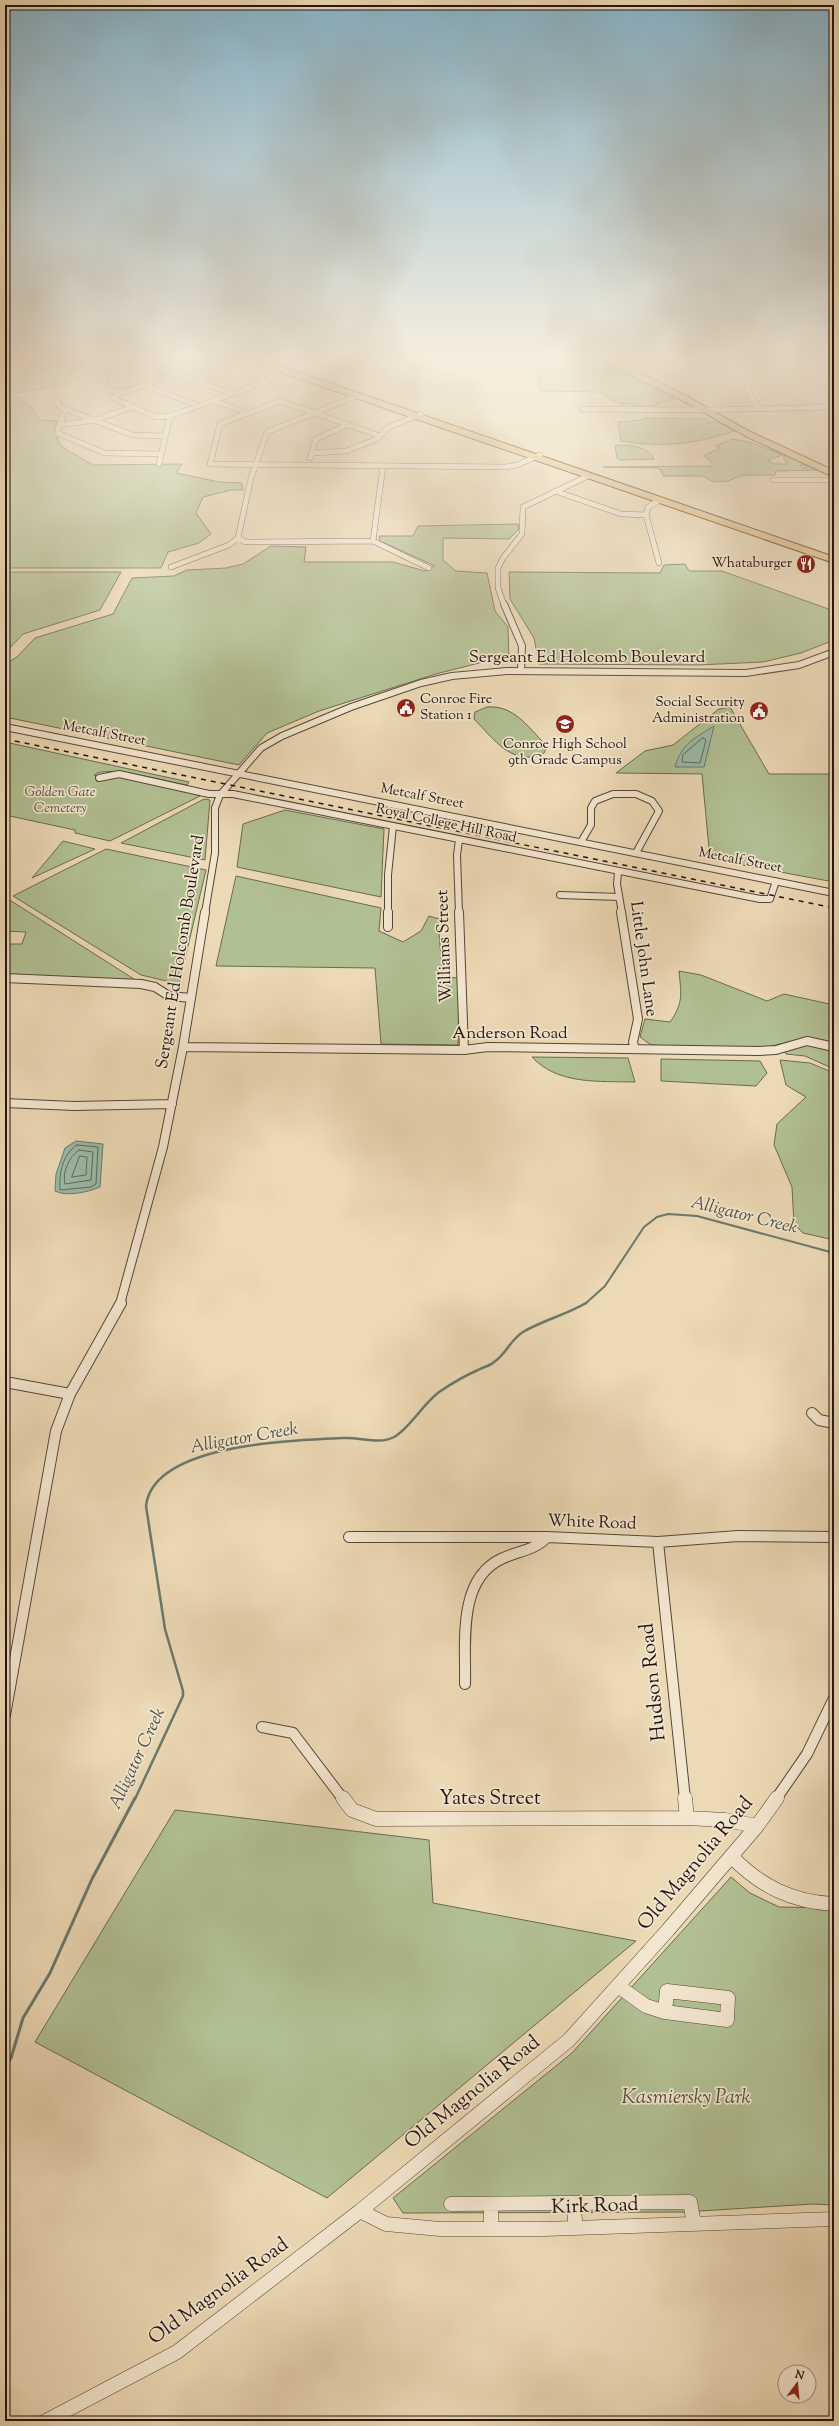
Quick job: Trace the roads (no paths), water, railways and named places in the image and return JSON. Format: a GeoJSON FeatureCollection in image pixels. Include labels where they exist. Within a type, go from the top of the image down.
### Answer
{"type":"FeatureCollection","features":[{"type":"Feature","properties":{"kind":"main road"},"geometry":{"type":"LineString","coordinates":[[583,474],[663,500],[695,508],[834,556]]}},
{"type":"Feature","properties":{"kind":"main road"},"geometry":{"type":"LineString","coordinates":[[593,474],[757,534],[834,560]]}},
{"type":"Feature","properties":{"kind":"main road"},"geometry":{"type":"LineString","coordinates":[[588,476],[620,483]]}},
{"type":"Feature","properties":{"kind":"main road"},"geometry":{"type":"LineString","coordinates":[[757,534],[764,534],[799,544]]}},
{"type":"Feature","properties":{"kind":"street"},"geometry":{"type":"LineString","coordinates":[[171,567],[229,545],[238,538],[253,474]]}},
{"type":"Feature","properties":{"kind":"street"},"geometry":{"type":"LineString","coordinates":[[373,542],[382,474]]}},
{"type":"Feature","properties":{"kind":"street"},"geometry":{"type":"LineString","coordinates":[[522,671],[521,637],[501,602],[497,571],[502,558],[522,536],[524,529],[523,507],[588,476]]}},
{"type":"Feature","properties":{"kind":"street"},"geometry":{"type":"LineString","coordinates":[[773,480],[834,480]]}},
{"type":"Feature","properties":{"kind":"street"},"geometry":{"type":"LineString","coordinates":[[555,491],[621,514],[646,515]]}},
{"type":"Feature","properties":{"kind":"street"},"geometry":{"type":"LineString","coordinates":[[659,563],[646,515],[648,507],[663,500]]}},
{"type":"Feature","properties":{"kind":"street"},"geometry":{"type":"LineString","coordinates":[[238,538],[245,542],[373,542],[429,568]]}},
{"type":"Feature","properties":{"kind":"street","name":"Sergeant Ed Holcomb Boulevard"},"geometry":{"type":"LineString","coordinates":[[5,1716],[56,1431],[70,1394],[111,1323],[124,1296],[163,1147],[183,1047],[215,853],[215,808],[220,795],[237,774],[268,743],[351,707],[435,679],[471,673],[522,671],[746,673],[799,665],[834,652]]}},
{"type":"Feature","properties":{"kind":"street","name":"Metcalf Street"},"geometry":{"type":"LineString","coordinates":[[5,727],[834,893]]}},
{"type":"Feature","properties":{"kind":"street","name":"Royal College Hill Road"},"geometry":{"type":"LineString","coordinates":[[99,778],[110,774],[119,774],[209,794],[233,794],[618,872],[760,899],[770,899],[776,881]]}},
{"type":"Feature","properties":{"kind":"street"},"geometry":{"type":"LineString","coordinates":[[581,842],[591,825],[591,808],[595,801],[614,794],[636,794],[652,801],[659,811],[636,853]]}},
{"type":"Feature","properties":{"kind":"street"},"geometry":{"type":"LineString","coordinates":[[388,927],[388,875],[393,826]]}},
{"type":"Feature","properties":{"kind":"street","name":"Williams Street"},"geometry":{"type":"LineString","coordinates":[[459,840],[457,855],[464,1050]]}},
{"type":"Feature","properties":{"kind":"street","name":"Little John Lane"},"geometry":{"type":"LineString","coordinates":[[618,872],[619,897],[638,1019],[633,1042],[635,1049]]}},
{"type":"Feature","properties":{"kind":"street"},"geometry":{"type":"LineString","coordinates":[[560,895],[619,897]]}},
{"type":"Feature","properties":{"kind":"street"},"geometry":{"type":"LineString","coordinates":[[5,978],[43,982],[141,984],[155,987],[169,996],[191,998]]}},
{"type":"Feature","properties":{"kind":"street","name":"Anderson Road"},"geometry":{"type":"LineString","coordinates":[[183,1047],[464,1050],[488,1047],[759,1051],[776,1050],[807,1041],[834,1047]]}},
{"type":"Feature","properties":{"kind":"street"},"geometry":{"type":"LineString","coordinates":[[5,1103],[74,1106],[172,1104]]}},
{"type":"Feature","properties":{"kind":"street"},"geometry":{"type":"LineString","coordinates":[[5,1382],[70,1394]]}},
{"type":"Feature","properties":{"kind":"street"},"geometry":{"type":"LineString","coordinates":[[812,1413],[819,1420],[834,1423]]}},
{"type":"Feature","properties":{"kind":"street","name":"White Road"},"geometry":{"type":"LineString","coordinates":[[349,1537],[547,1537],[658,1542],[738,1536],[834,1537]]}},
{"type":"Feature","properties":{"kind":"street"},"geometry":{"type":"LineString","coordinates":[[466,1684],[469,1597],[478,1577],[492,1563],[537,1547],[547,1537]]}},
{"type":"Feature","properties":{"kind":"street","name":"Hudson Road"},"geometry":{"type":"LineString","coordinates":[[658,1542],[687,1818]]}},
{"type":"Feature","properties":{"kind":"street","name":"Old Magnolia Road"},"geometry":{"type":"LineString","coordinates":[[46,2421],[177,2352],[360,2211],[508,2092],[569,2040],[757,1826],[807,1754],[834,1698]]}},
{"type":"Feature","properties":{"kind":"street","name":"Yates Street"},"geometry":{"type":"LineString","coordinates":[[262,1727],[293,1733],[352,1810],[376,1819],[687,1818],[725,1820],[757,1826]]}},
{"type":"Feature","properties":{"kind":"street"},"geometry":{"type":"LineString","coordinates":[[730,1856],[757,1881],[771,1890],[816,1903],[834,1904]]}},
{"type":"Feature","properties":{"kind":"street"},"geometry":{"type":"LineString","coordinates":[[618,1986],[640,2002],[657,2011],[727,2020],[728,1998],[667,1991],[665,2012]]}},
{"type":"Feature","properties":{"kind":"street"},"geometry":{"type":"LineString","coordinates":[[452,2204],[690,2202],[694,2224]]}},
{"type":"Feature","properties":{"kind":"street"},"geometry":{"type":"LineString","coordinates":[[491,2204],[491,2229]]}},
{"type":"Feature","properties":{"kind":"street"},"geometry":{"type":"LineString","coordinates":[[573,2204],[576,2228]]}},
{"type":"Feature","properties":{"kind":"street","name":"Kirk Road"},"geometry":{"type":"LineString","coordinates":[[360,2211],[386,2224],[440,2229],[576,2228],[834,2219]]}},
{"type":"Feature","properties":{"kind":"water"},"geometry":{"type":"Polygon","coordinates":[[[714,726],[704,767],[675,767],[685,747],[695,738],[714,726]]]}},
{"type":"Feature","properties":{"kind":"water"},"geometry":{"type":"Polygon","coordinates":[[[76,1141],[103,1144],[100,1187],[90,1191],[78,1193],[60,1193],[55,1191],[56,1174],[65,1148],[76,1141]]]}},
{"type":"Feature","properties":{"kind":"waterway","name":"Alligator Creek"},"geometry":{"type":"LineString","coordinates":[[585,1304],[605,1286],[644,1227],[657,1217],[668,1214],[697,1216],[834,1253]]}},
{"type":"Feature","properties":{"kind":"waterway","name":"Alligator Creek"},"geometry":{"type":"LineString","coordinates":[[135,1799],[183,1696],[183,1691],[165,1629],[146,1506],[155,1485],[173,1469],[199,1457],[229,1449],[293,1441],[344,1438],[376,1441],[394,1437],[400,1433],[439,1392],[463,1377],[498,1359],[523,1332],[586,1303]]}},
{"type":"Feature","properties":{"kind":"waterway","name":"Alligator Creek"},"geometry":{"type":"LineString","coordinates":[[5,2067],[11,2058],[23,2018],[50,1973],[92,1879],[135,1798]]}},
{"type":"Feature","properties":{"kind":"railway"},"geometry":{"type":"LineString","coordinates":[[5,739],[834,908]]}},
{"type":"Feature","properties":{"kind":"place","name":"Whataburger"},"geometry":{"type":"Point","coordinates":[806,564]}},
{"type":"Feature","properties":{"kind":"place","name":"Conroe Fire Station 1"},"geometry":{"type":"Point","coordinates":[406,708]}},
{"type":"Feature","properties":{"kind":"place","name":"Social Security Administration"},"geometry":{"type":"Point","coordinates":[759,711]}},
{"type":"Feature","properties":{"kind":"place","name":"Conroe High School 9th Grade Campus"},"geometry":{"type":"Point","coordinates":[565,724]}},
{"type":"Feature","properties":{"kind":"park label","name":"Golden Gate Cemetery"},"geometry":{"type":"Point","coordinates":[60,802]}},
{"type":"Feature","properties":{"kind":"park label","name":"Kasmiersky Park"},"geometry":{"type":"Point","coordinates":[686,2098]}}]}
